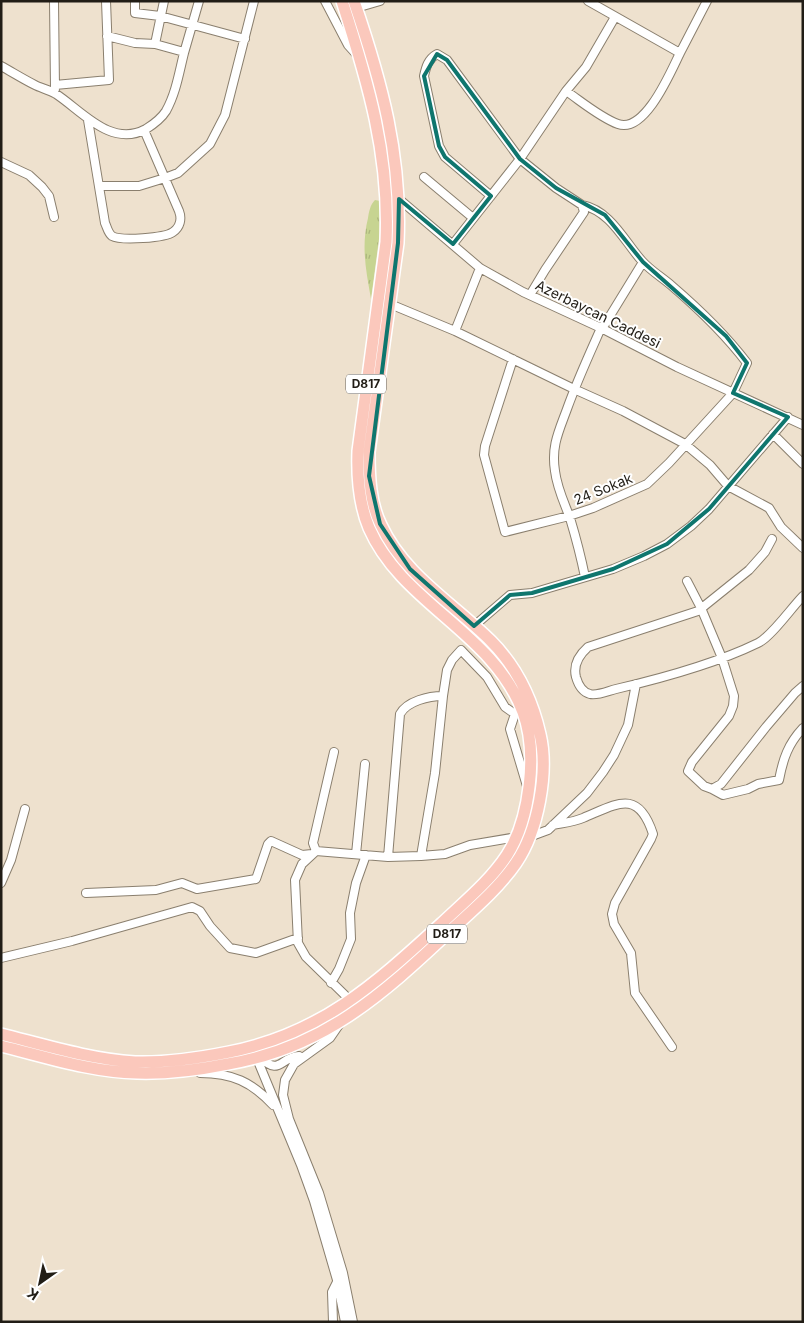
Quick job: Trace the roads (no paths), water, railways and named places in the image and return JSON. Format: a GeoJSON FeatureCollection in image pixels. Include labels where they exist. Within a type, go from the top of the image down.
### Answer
{"type":"FeatureCollection","features":[{"type":"Feature","properties":{"kind":"highway","name":"D817"},"geometry":{"type":"LineString","coordinates":[[1,1034],[76,1053],[136,1062],[256,1054],[292,1046],[342,1021],[387,988],[478,905],[517,862],[535,821],[541,793],[543,767],[541,737],[499,669],[482,649],[402,577],[385,556],[369,528],[361,502],[357,476],[358,451],[386,242],[388,209],[379,130],[371,96],[342,1]]}},
{"type":"Feature","properties":{"kind":"highway","name":"D817"},"geometry":{"type":"LineString","coordinates":[[1,1046],[74,1064],[135,1073],[194,1070],[231,1064],[256,1054],[288,1035],[321,1020],[351,1001],[380,979],[490,877],[507,855],[517,837],[524,818],[529,793],[530,739],[524,712],[524,686],[491,641],[410,569],[394,550],[380,524],[372,499],[369,476],[369,452],[398,243],[399,199],[396,166],[386,110],[355,5]]}},
{"type":"Feature","properties":{"kind":"street"},"geometry":{"type":"LineString","coordinates":[[54,1],[55,89],[88,120],[108,130],[134,134],[144,130],[162,117],[167,109],[178,80],[199,1]]}},
{"type":"Feature","properties":{"kind":"street"},"geometry":{"type":"LineString","coordinates":[[1,66],[35,85],[55,89],[109,80],[106,1]]}},
{"type":"Feature","properties":{"kind":"street"},"geometry":{"type":"LineString","coordinates":[[135,1],[135,13],[160,16],[245,39]]}},
{"type":"Feature","properties":{"kind":"street"},"geometry":{"type":"LineString","coordinates":[[155,44],[164,1]]}},
{"type":"Feature","properties":{"kind":"street"},"geometry":{"type":"LineString","coordinates":[[99,186],[139,186],[178,174],[210,144],[225,115],[254,1]]}},
{"type":"Feature","properties":{"kind":"street"},"geometry":{"type":"LineString","coordinates":[[325,1],[348,45],[358,55]]}},
{"type":"Feature","properties":{"kind":"street"},"geometry":{"type":"LineString","coordinates":[[355,5],[380,1]]}},
{"type":"Feature","properties":{"kind":"street"},"geometry":{"type":"LineString","coordinates":[[588,1],[680,53]]}},
{"type":"Feature","properties":{"kind":"street"},"geometry":{"type":"LineString","coordinates":[[566,91],[618,124],[634,123],[658,96],[707,1]]}},
{"type":"Feature","properties":{"kind":"street"},"geometry":{"type":"LineString","coordinates":[[453,244],[520,159],[566,91],[586,67],[615,17]]}},
{"type":"Feature","properties":{"kind":"street"},"geometry":{"type":"LineString","coordinates":[[107,36],[135,43],[155,44],[184,52]]}},
{"type":"Feature","properties":{"kind":"street"},"geometry":{"type":"LineString","coordinates":[[491,196],[446,157],[439,146],[424,76],[427,65],[432,57],[437,54],[447,60],[520,159],[556,188],[582,205],[605,215],[643,262],[601,328],[556,435],[553,452],[554,471],[560,496],[569,516],[580,553],[584,577]]}},
{"type":"Feature","properties":{"kind":"street"},"geometry":{"type":"LineString","coordinates":[[88,120],[105,222],[109,234],[114,237],[144,238],[171,233],[179,226],[181,220],[179,211],[144,130]]}},
{"type":"Feature","properties":{"kind":"street"},"geometry":{"type":"LineString","coordinates":[[1,162],[29,175],[42,187],[48,196],[54,217]]}},
{"type":"Feature","properties":{"kind":"street"},"geometry":{"type":"LineString","coordinates":[[424,177],[473,218]]}},
{"type":"Feature","properties":{"kind":"street","name":"Azerbaycan Caddesi"},"geometry":{"type":"LineString","coordinates":[[399,199],[480,268],[530,295],[678,367],[803,425]]}},
{"type":"Feature","properties":{"kind":"street"},"geometry":{"type":"LineString","coordinates":[[530,295],[584,212],[582,205]]}},
{"type":"Feature","properties":{"kind":"street","name":"24 Sokak"},"geometry":{"type":"LineString","coordinates":[[513,359],[485,446],[484,455],[505,532],[594,508],[647,484],[734,393],[748,363],[726,336],[643,262]]}},
{"type":"Feature","properties":{"kind":"street"},"geometry":{"type":"LineString","coordinates":[[455,331],[480,268]]}},
{"type":"Feature","properties":{"kind":"street"},"geometry":{"type":"LineString","coordinates":[[390,304],[455,331],[623,411],[685,444],[710,465],[728,486],[770,508],[781,527],[803,548]]}},
{"type":"Feature","properties":{"kind":"street"},"geometry":{"type":"LineString","coordinates":[[474,626],[510,595],[532,593],[613,569],[667,544],[700,518],[788,417]]}},
{"type":"Feature","properties":{"kind":"street"},"geometry":{"type":"LineString","coordinates":[[773,434],[803,464]]}},
{"type":"Feature","properties":{"kind":"street"},"geometry":{"type":"LineString","coordinates":[[772,539],[749,570],[698,611],[588,647],[576,663],[574,672],[578,683],[584,692],[591,695],[636,684],[722,658],[760,642],[803,596]]}},
{"type":"Feature","properties":{"kind":"street"},"geometry":{"type":"LineString","coordinates":[[686,581],[701,608],[722,658],[734,696],[729,716],[692,762],[688,770],[704,786],[723,795],[748,789],[758,784],[779,780],[783,758],[796,735],[803,728]]}},
{"type":"Feature","properties":{"kind":"street"},"geometry":{"type":"LineString","coordinates":[[421,856],[435,773],[447,670],[452,660],[461,650],[487,678],[505,707],[524,712],[510,729],[529,793]]}},
{"type":"Feature","properties":{"kind":"street"},"geometry":{"type":"LineString","coordinates":[[529,836],[548,830],[587,793],[614,755],[628,725],[636,684]]}},
{"type":"Feature","properties":{"kind":"street"},"geometry":{"type":"LineString","coordinates":[[712,789],[721,784],[778,713],[803,686]]}},
{"type":"Feature","properties":{"kind":"street"},"geometry":{"type":"LineString","coordinates":[[388,857],[400,714],[405,708],[425,698],[443,696]]}},
{"type":"Feature","properties":{"kind":"street"},"geometry":{"type":"LineString","coordinates":[[334,752],[314,843],[314,852],[302,864],[295,880],[298,943],[306,957],[351,1001]]}},
{"type":"Feature","properties":{"kind":"street"},"geometry":{"type":"LineString","coordinates":[[356,854],[365,764]]}},
{"type":"Feature","properties":{"kind":"street"},"geometry":{"type":"LineString","coordinates":[[553,825],[581,819],[613,804],[625,803],[635,805],[650,826],[653,834],[651,839],[615,903],[612,914],[614,924],[631,953],[635,994],[672,1047]]}},
{"type":"Feature","properties":{"kind":"street"},"geometry":{"type":"LineString","coordinates":[[1,883],[12,860],[25,809]]}},
{"type":"Feature","properties":{"kind":"street"},"geometry":{"type":"LineString","coordinates":[[86,893],[156,890],[182,883],[197,889],[256,879],[268,844],[271,841],[302,854],[314,852],[388,857],[445,854],[470,845],[517,837]]}},
{"type":"Feature","properties":{"kind":"street"},"geometry":{"type":"LineString","coordinates":[[331,982],[339,969],[351,939],[350,912],[356,883],[366,855]]}},
{"type":"Feature","properties":{"kind":"street"},"geometry":{"type":"LineString","coordinates":[[1,958],[72,941],[192,907],[200,911],[210,926],[230,948],[256,952],[298,938]]}},
{"type":"Feature","properties":{"kind":"street"},"geometry":{"type":"LineString","coordinates":[[342,1021],[330,1038],[302,1056],[294,1064],[287,1074],[283,1087],[284,1102],[312,1174],[343,1274],[354,1322]]}},
{"type":"Feature","properties":{"kind":"street"},"geometry":{"type":"LineString","coordinates":[[256,1054],[268,1065],[274,1067],[295,1056],[302,1056]]}},
{"type":"Feature","properties":{"kind":"street"},"geometry":{"type":"LineString","coordinates":[[256,1054],[314,1201],[337,1280],[345,1322]]}},
{"type":"Feature","properties":{"kind":"street"},"geometry":{"type":"LineString","coordinates":[[194,1070],[200,1073],[217,1073],[240,1080],[254,1088],[276,1108]]}},
{"type":"Feature","properties":{"kind":"street"},"geometry":{"type":"LineString","coordinates":[[333,1322],[332,1292],[337,1280],[343,1274]]}}]}
